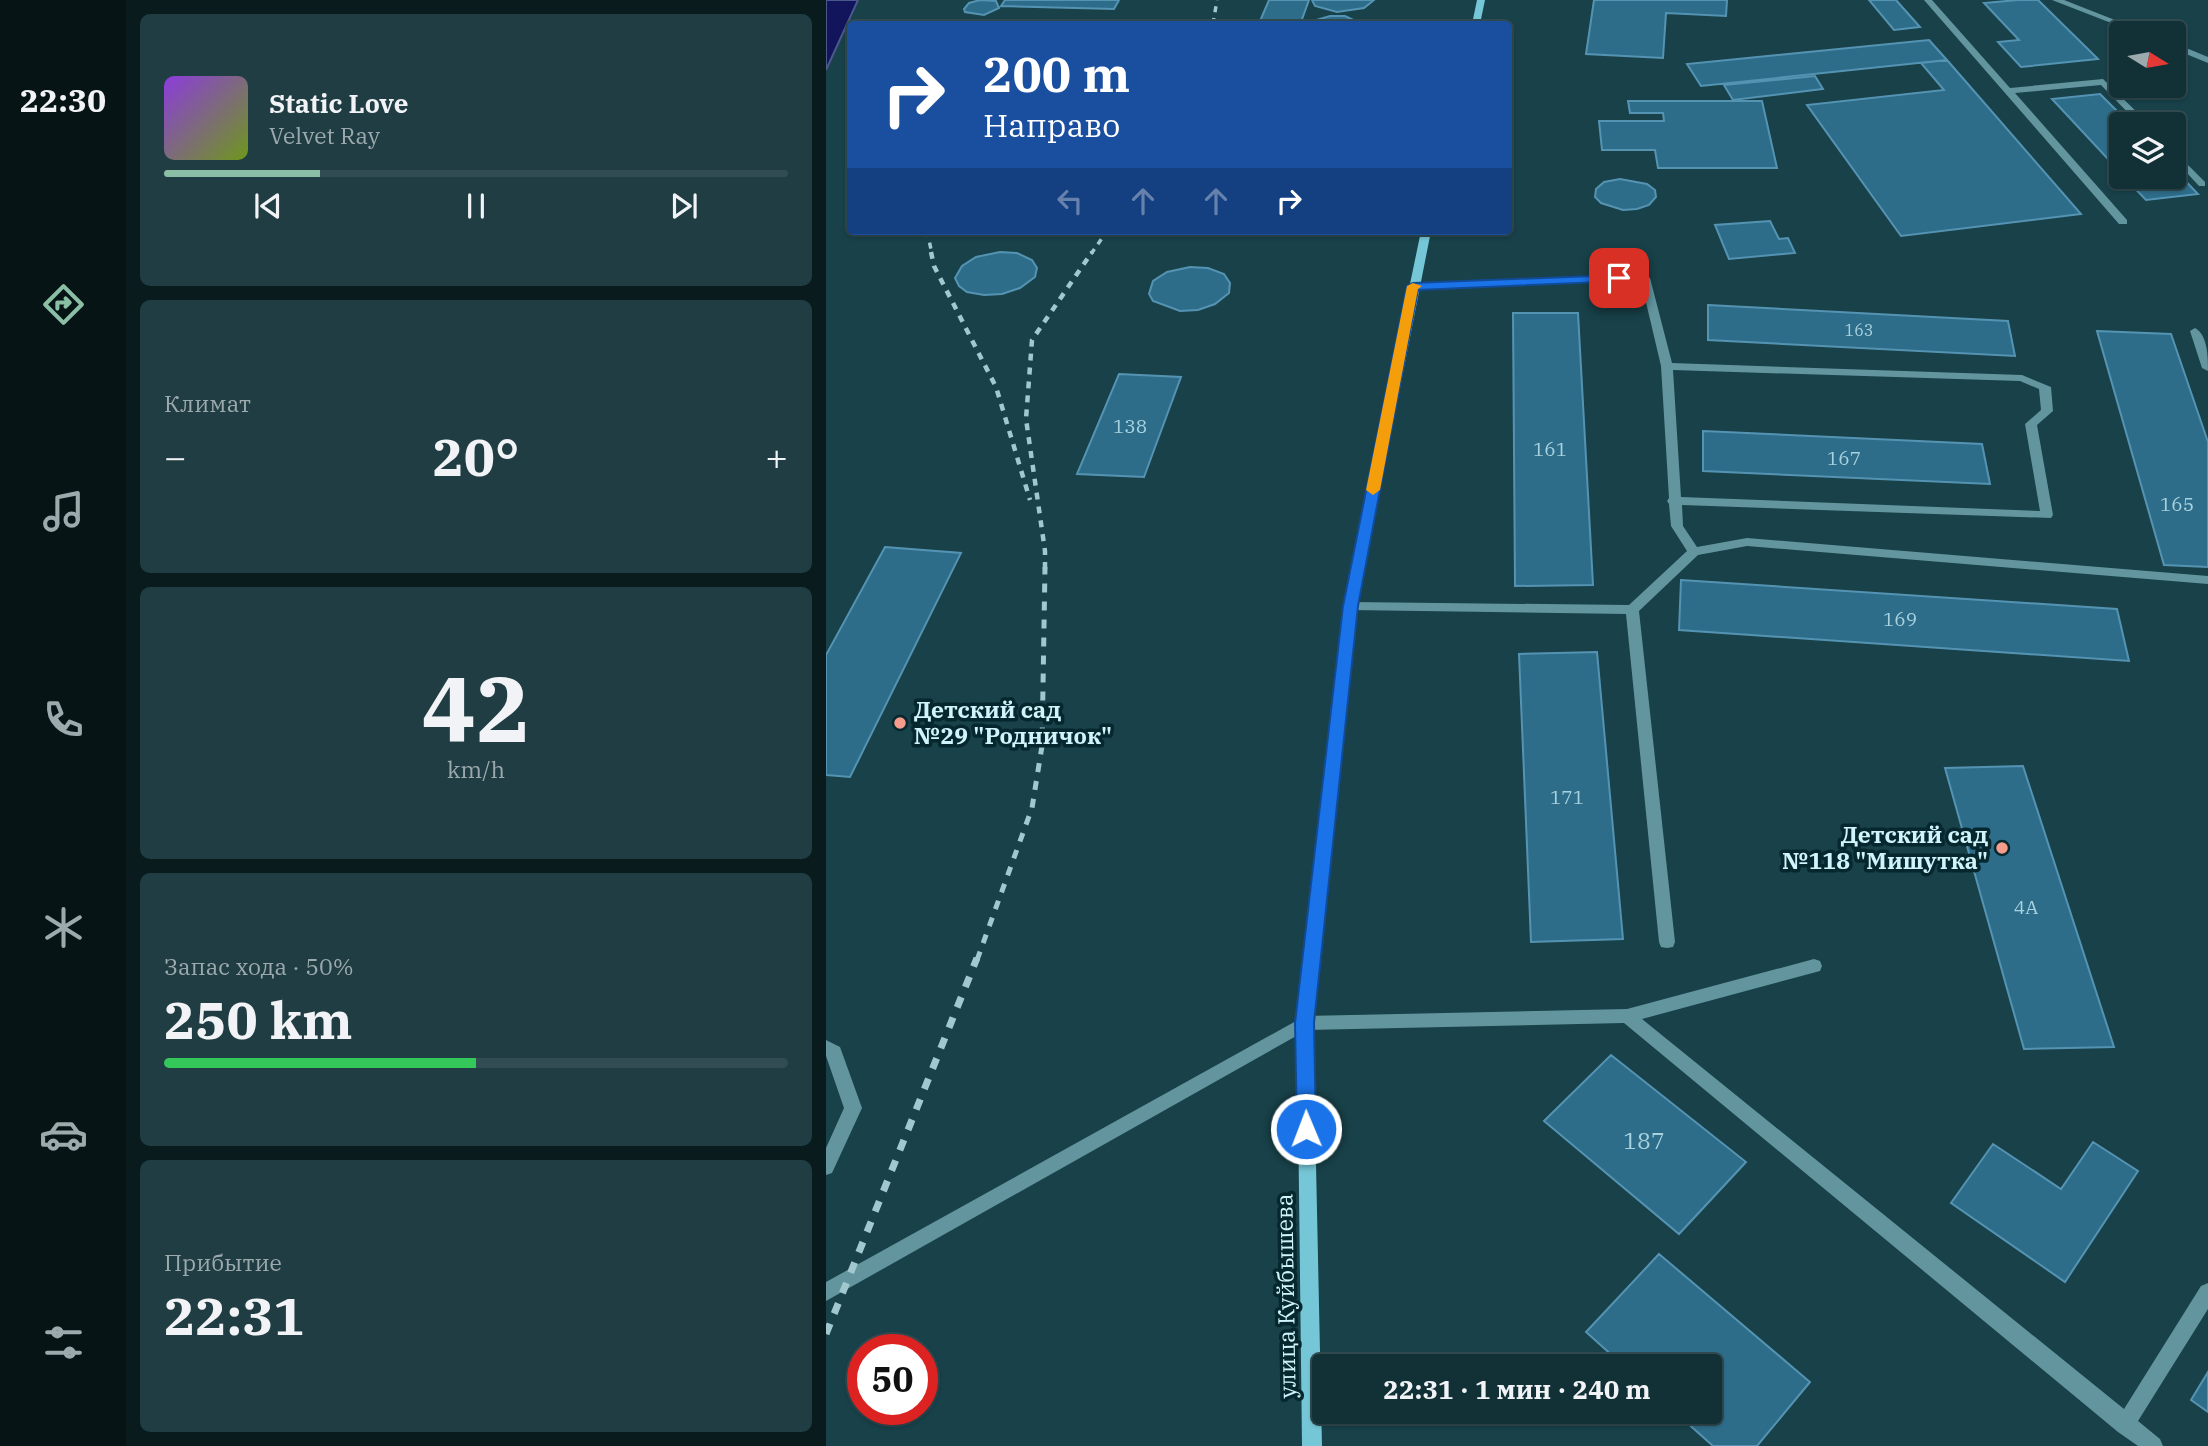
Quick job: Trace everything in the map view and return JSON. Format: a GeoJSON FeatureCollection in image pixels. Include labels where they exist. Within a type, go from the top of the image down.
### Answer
{"type":"FeatureCollection","features":[{"type":"Feature","properties":{"kind":"main road"},"geometry":{"type":"LineString","coordinates":[[1477,21],[1481,0]]}},
{"type":"Feature","properties":{"kind":"main road","name":"улица Куйбышева"},"geometry":{"type":"LineString","coordinates":[[1312,1446],[1305,1023],[1350,606],[1425,235]]}},
{"type":"Feature","properties":{"kind":"lane"},"geometry":{"type":"LineString","coordinates":[[1928,0],[2123,222]]}},
{"type":"Feature","properties":{"kind":"lane"},"geometry":{"type":"LineString","coordinates":[[2056,0],[2112,21]]}},
{"type":"Feature","properties":{"kind":"lane"},"geometry":{"type":"LineString","coordinates":[[2186,51],[2208,60]]}},
{"type":"Feature","properties":{"kind":"lane"},"geometry":{"type":"LineString","coordinates":[[2008,91],[2103,82],[2132,112]]}},
{"type":"Feature","properties":{"kind":"lane"},"geometry":{"type":"LineString","coordinates":[[2186,167],[2202,184]]}},
{"type":"Feature","properties":{"kind":"lane"},"geometry":{"type":"LineString","coordinates":[[1413,286],[1645,278],[1667,366],[1673,501],[1677,526],[1694,552]]}},
{"type":"Feature","properties":{"kind":"lane"},"geometry":{"type":"LineString","coordinates":[[2195,331],[2208,368]]}},
{"type":"Feature","properties":{"kind":"lane"},"geometry":{"type":"LineString","coordinates":[[1667,366],[2022,378],[2045,387],[2048,411],[2031,424],[2047,515],[1673,501]]}},
{"type":"Feature","properties":{"kind":"lane"},"geometry":{"type":"LineString","coordinates":[[1350,606],[1632,610],[1694,552],[1746,542],[2208,580]]}},
{"type":"Feature","properties":{"kind":"lane"},"geometry":{"type":"LineString","coordinates":[[1632,610],[1667,942]]}},
{"type":"Feature","properties":{"kind":"lane"},"geometry":{"type":"LineString","coordinates":[[826,1292],[1305,1023],[1627,1016],[1814,966]]}},
{"type":"Feature","properties":{"kind":"lane"},"geometry":{"type":"LineString","coordinates":[[1627,1016],[2152,1446]]}},
{"type":"Feature","properties":{"kind":"lane"},"geometry":{"type":"LineString","coordinates":[[826,1047],[834,1052],[853,1108],[826,1167]]}},
{"type":"Feature","properties":{"kind":"lane"},"geometry":{"type":"LineString","coordinates":[[2125,1425],[2208,1292]]}},
{"type":"Feature","properties":{"kind":"shaded area"},"geometry":{"type":"Polygon","coordinates":[[[826,0],[858,0],[847,21],[826,70],[826,0]]]}},
{"type":"Feature","properties":{"kind":"building"},"geometry":{"type":"Polygon","coordinates":[[[980,0],[996,1],[999,8],[984,15],[965,12],[964,9],[969,3],[980,0]]]}},
{"type":"Feature","properties":{"kind":"building"},"geometry":{"type":"Polygon","coordinates":[[[1005,0],[1119,0],[1114,9],[1001,6],[1005,0]]]}},
{"type":"Feature","properties":{"kind":"building"},"geometry":{"type":"Polygon","coordinates":[[[1269,0],[1309,0],[1301,21],[1260,21],[1269,0]]]}},
{"type":"Feature","properties":{"kind":"building"},"geometry":{"type":"Polygon","coordinates":[[[1312,0],[1374,0],[1364,8],[1337,12],[1315,6],[1312,0]]]}},
{"type":"Feature","properties":{"kind":"building"},"geometry":{"type":"Polygon","coordinates":[[[1594,0],[1727,0],[1726,16],[1666,13],[1663,58],[1586,54],[1594,0]]]}},
{"type":"Feature","properties":{"kind":"building"},"geometry":{"type":"Polygon","coordinates":[[[1869,0],[1896,0],[1920,27],[1894,30],[1869,0]]]}},
{"type":"Feature","properties":{"kind":"building"},"geometry":{"type":"Polygon","coordinates":[[[2038,0],[2098,59],[2021,67],[1998,42],[2019,40],[1984,3],[2038,0]]]}},
{"type":"Feature","properties":{"kind":"building"},"geometry":{"type":"Polygon","coordinates":[[[1330,16],[1345,16],[1356,21],[1313,21],[1330,16]]]}},
{"type":"Feature","properties":{"kind":"building"},"geometry":{"type":"Polygon","coordinates":[[[1050,20],[1144,21],[1050,21],[1050,20]]]}},
{"type":"Feature","properties":{"kind":"building"},"geometry":{"type":"Polygon","coordinates":[[[1929,40],[1947,60],[1701,86],[1687,64],[1929,40]]]}},
{"type":"Feature","properties":{"kind":"building"},"geometry":{"type":"Polygon","coordinates":[[[1947,60],[2081,214],[1901,236],[1807,105],[1944,90],[1921,63],[1947,60]]]}},
{"type":"Feature","properties":{"kind":"building"},"geometry":{"type":"Polygon","coordinates":[[[1815,76],[1823,89],[1733,100],[1724,85],[1815,76]]]}},
{"type":"Feature","properties":{"kind":"building"},"geometry":{"type":"Polygon","coordinates":[[[2100,94],[2118,112],[2109,112],[2109,160],[2052,99],[2100,94]]]}},
{"type":"Feature","properties":{"kind":"building"},"geometry":{"type":"Polygon","coordinates":[[[1628,101],[1762,101],[1777,168],[1658,168],[1655,150],[1602,150],[1599,121],[1664,121],[1663,113],[1630,113],[1628,101]]]}},
{"type":"Feature","properties":{"kind":"building"},"geometry":{"type":"Polygon","coordinates":[[[1620,179],[1647,184],[1655,190],[1656,197],[1649,205],[1623,210],[1601,203],[1595,197],[1596,189],[1604,182],[1620,179]]]}},
{"type":"Feature","properties":{"kind":"building"},"geometry":{"type":"Polygon","coordinates":[[[2186,182],[2198,194],[2146,200],[2135,189],[2186,189],[2186,182]]]}},
{"type":"Feature","properties":{"kind":"building"},"geometry":{"type":"Polygon","coordinates":[[[1770,221],[1779,239],[1788,238],[1795,253],[1729,259],[1715,225],[1770,221]]]}},
{"type":"Feature","properties":{"kind":"building"},"geometry":{"type":"Polygon","coordinates":[[[1000,252],[1017,253],[1032,260],[1037,268],[1035,277],[1020,288],[1002,294],[967,292],[959,286],[955,278],[962,266],[976,257],[1000,252]]]}},
{"type":"Feature","properties":{"kind":"building"},"geometry":{"type":"Polygon","coordinates":[[[1190,267],[1208,268],[1224,274],[1230,283],[1229,293],[1215,304],[1198,310],[1180,311],[1153,301],[1149,294],[1153,281],[1167,272],[1190,267]]]}},
{"type":"Feature","properties":{"kind":"building"},"geometry":{"type":"Polygon","coordinates":[[[1708,305],[2008,321],[2015,356],[1708,340],[1708,305]]]}},
{"type":"Feature","properties":{"kind":"building"},"geometry":{"type":"Polygon","coordinates":[[[1513,313],[1578,313],[1593,585],[1515,586],[1513,313]]]}},
{"type":"Feature","properties":{"kind":"building"},"geometry":{"type":"Polygon","coordinates":[[[2097,331],[2171,334],[2208,442],[2208,567],[2164,565],[2097,331]]]}},
{"type":"Feature","properties":{"kind":"building"},"geometry":{"type":"Polygon","coordinates":[[[1119,374],[1181,377],[1144,477],[1077,474],[1119,374]]]}},
{"type":"Feature","properties":{"kind":"building"},"geometry":{"type":"Polygon","coordinates":[[[1703,431],[1982,444],[1990,484],[1703,471],[1703,431]]]}},
{"type":"Feature","properties":{"kind":"building"},"geometry":{"type":"Polygon","coordinates":[[[885,547],[961,553],[850,777],[826,775],[826,655],[885,547]]]}},
{"type":"Feature","properties":{"kind":"building"},"geometry":{"type":"Polygon","coordinates":[[[1681,580],[2117,609],[2129,661],[1679,630],[1681,580]]]}},
{"type":"Feature","properties":{"kind":"building"},"geometry":{"type":"Polygon","coordinates":[[[1597,652],[1623,939],[1531,942],[1519,654],[1597,652]]]}},
{"type":"Feature","properties":{"kind":"building"},"geometry":{"type":"Polygon","coordinates":[[[2023,766],[2114,1047],[2024,1049],[1945,768],[2023,766]]]}},
{"type":"Feature","properties":{"kind":"building"},"geometry":{"type":"Polygon","coordinates":[[[1611,1055],[1746,1162],[1679,1234],[1544,1121],[1611,1055]]]}},
{"type":"Feature","properties":{"kind":"building"},"geometry":{"type":"Polygon","coordinates":[[[2093,1142],[2138,1171],[2065,1282],[1951,1203],[1993,1144],[2061,1189],[2093,1142]]]}},
{"type":"Feature","properties":{"kind":"building"},"geometry":{"type":"Polygon","coordinates":[[[1659,1254],[1810,1382],[1757,1446],[1713,1446],[1688,1424],[1722,1424],[1722,1354],[1611,1354],[1586,1332],[1659,1254]]]}},
{"type":"Feature","properties":{"kind":"building"},"geometry":{"type":"Polygon","coordinates":[[[2208,1372],[2208,1412],[2191,1400],[2208,1372]]]}},
{"type":"Feature","properties":{"kind":"railway"},"geometry":{"type":"LineString","coordinates":[[1214,21],[1217,0]]}},
{"type":"Feature","properties":{"kind":"railway"},"geometry":{"type":"LineString","coordinates":[[928,235],[932,254]]}},
{"type":"Feature","properties":{"kind":"railway"},"geometry":{"type":"LineString","coordinates":[[1091,254],[1104,235]]}},
{"type":"Feature","properties":{"kind":"railway"},"geometry":{"type":"LineString","coordinates":[[931,252],[934,266],[996,387],[1030,500]]}},
{"type":"Feature","properties":{"kind":"railway"},"geometry":{"type":"LineString","coordinates":[[1045,567],[1026,419],[1032,340],[1092,252]]}},
{"type":"Feature","properties":{"kind":"railway"},"geometry":{"type":"LineString","coordinates":[[977,960],[1032,808],[1042,746],[1045,567]]}},
{"type":"Feature","properties":{"kind":"railway"},"geometry":{"type":"LineString","coordinates":[[826,1334],[977,958]]}},
{"type":"Feature","properties":{"kind":"slow traffic"},"geometry":{"type":"LineString","coordinates":[[1373,490],[1413,286],[1416,286]]}},
{"type":"Feature","properties":{"kind":"place","name":"Детский сад №29 \"Родничок\""},"geometry":{"type":"Point","coordinates":[900,723]}},
{"type":"Feature","properties":{"kind":"place","name":"Детский сад №118 \"Мишутка\""},"geometry":{"type":"Point","coordinates":[2002,848]}},
{"type":"Feature","properties":{"kind":"route"},"geometry":{"type":"LineString","coordinates":[[1306,1129],[1305,1023],[1350,606],[1413,286],[1619,278]]}}]}
